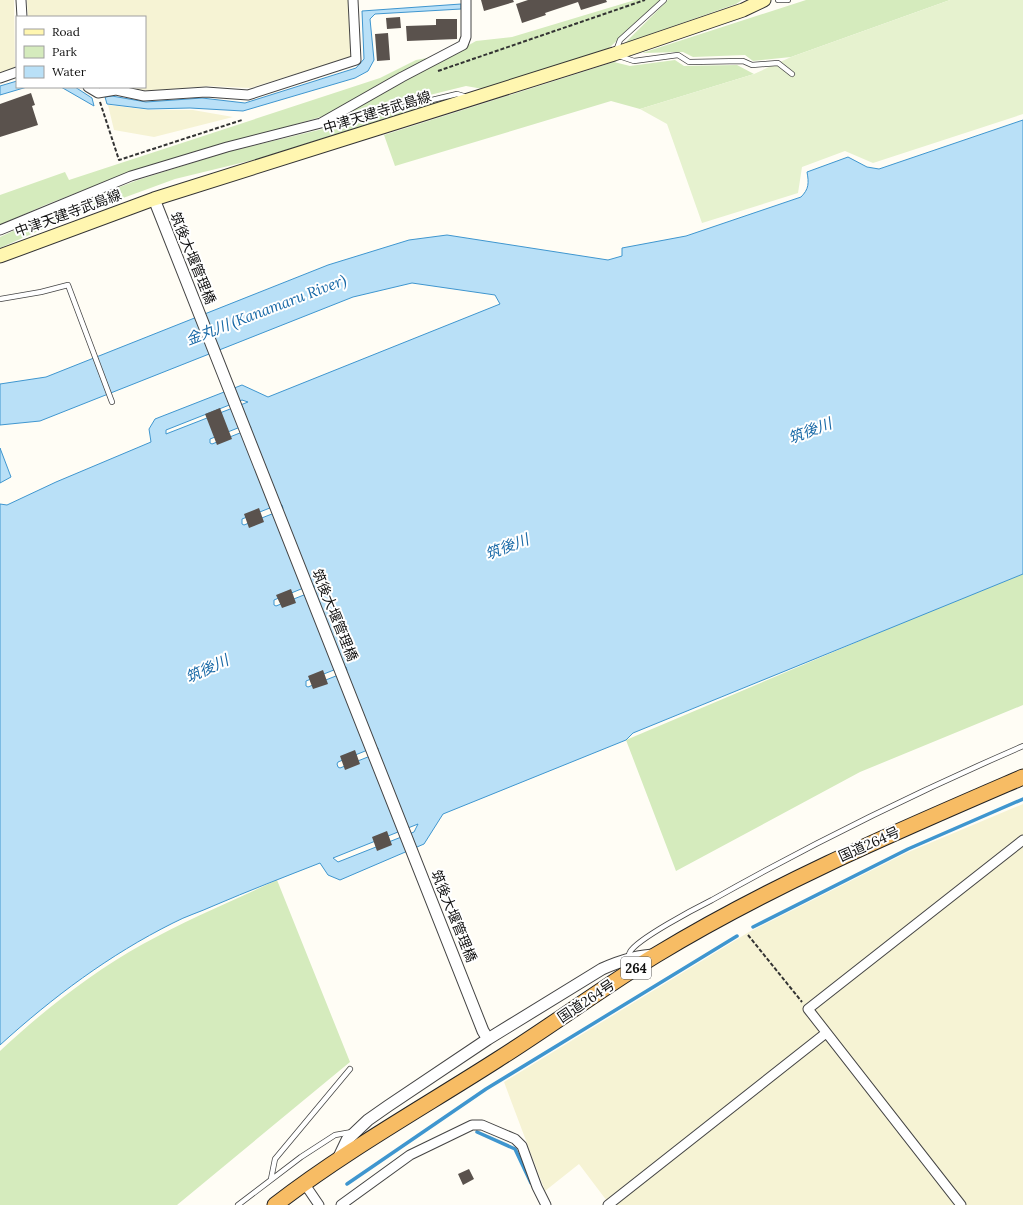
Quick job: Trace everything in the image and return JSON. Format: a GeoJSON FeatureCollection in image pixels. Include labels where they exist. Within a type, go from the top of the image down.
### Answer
{"type":"FeatureCollection","features":[{"type":"Feature","properties":{"kind":"highway","name":"国道264号"},"geometry":{"type":"LineString","coordinates":[[275,1205],[337,1161],[499,1059],[656,955],[760,896],[850,852],[1023,777]]}},
{"type":"Feature","properties":{"kind":"main road","name":"中津天建寺武島線"},"geometry":{"type":"LineString","coordinates":[[0,256],[475,98],[614,54],[743,10],[764,0]]}},
{"type":"Feature","properties":{"kind":"street"},"geometry":{"type":"LineString","coordinates":[[21,0],[22,16]]}},
{"type":"Feature","properties":{"kind":"street"},"geometry":{"type":"LineString","coordinates":[[90,88],[98,93],[116,90],[144,96],[206,92],[248,95],[356,60],[353,0]]}},
{"type":"Feature","properties":{"kind":"street"},"geometry":{"type":"LineString","coordinates":[[0,230],[131,176],[227,147],[321,123],[402,77],[463,45],[466,38],[466,0]]}},
{"type":"Feature","properties":{"kind":"street"},"geometry":{"type":"LineString","coordinates":[[0,78],[16,72]]}},
{"type":"Feature","properties":{"kind":"street","name":"筑後大堰管理橋"},"geometry":{"type":"LineString","coordinates":[[156,204],[485,1035]]}},
{"type":"Feature","properties":{"kind":"street"},"geometry":{"type":"LineString","coordinates":[[962,1205],[808,1009],[1023,840]]}},
{"type":"Feature","properties":{"kind":"street"},"geometry":{"type":"LineString","coordinates":[[337,1161],[347,1140],[368,1120],[485,1035],[602,969],[642,955],[656,955]]}},
{"type":"Feature","properties":{"kind":"street"},"geometry":{"type":"LineString","coordinates":[[608,1205],[826,1033]]}},
{"type":"Feature","properties":{"kind":"street"},"geometry":{"type":"LineString","coordinates":[[341,1205],[410,1155],[472,1125],[482,1125],[515,1139],[522,1146],[536,1187],[546,1205]]}},
{"type":"Feature","properties":{"kind":"street"},"geometry":{"type":"LineString","coordinates":[[304,1183],[319,1205]]}},
{"type":"Feature","properties":{"kind":"lane"},"geometry":{"type":"LineString","coordinates":[[664,0],[620,40],[614,54],[634,61],[678,55],[689,62],[743,61],[752,64],[778,63],[792,74]]}},
{"type":"Feature","properties":{"kind":"lane"},"geometry":{"type":"LineString","coordinates":[[778,0],[788,0]]}},
{"type":"Feature","properties":{"kind":"lane"},"geometry":{"type":"LineString","coordinates":[[321,123],[336,123],[457,94],[475,98]]}},
{"type":"Feature","properties":{"kind":"lane"},"geometry":{"type":"LineString","coordinates":[[0,299],[41,292],[68,285],[112,402]]}},
{"type":"Feature","properties":{"kind":"lane"},"geometry":{"type":"LineString","coordinates":[[628,959],[631,951],[638,944],[656,932],[772,866],[853,824],[1023,746]]}},
{"type":"Feature","properties":{"kind":"lane"},"geometry":{"type":"LineString","coordinates":[[271,1179],[275,1159],[350,1069]]}},
{"type":"Feature","properties":{"kind":"lane"},"geometry":{"type":"LineString","coordinates":[[238,1205],[301,1157],[335,1135],[357,1131]]}},
{"type":"Feature","properties":{"kind":"path"},"geometry":{"type":"LineString","coordinates":[[437,71],[645,0]]}},
{"type":"Feature","properties":{"kind":"path"},"geometry":{"type":"LineString","coordinates":[[98,93],[119,160],[242,120]]}},
{"type":"Feature","properties":{"kind":"path"},"geometry":{"type":"LineString","coordinates":[[748,935],[808,1009]]}},
{"type":"Feature","properties":{"kind":"shaded area"},"geometry":{"type":"Polygon","coordinates":[[[0,0],[14,0],[15,68],[0,73],[0,0]]]}},
{"type":"Feature","properties":{"kind":"shaded area"},"geometry":{"type":"Polygon","coordinates":[[[27,0],[348,0],[351,57],[250,88],[209,86],[149,91],[124,88],[146,88],[146,16],[28,16],[27,0]]]}},
{"type":"Feature","properties":{"kind":"shaded area"},"geometry":{"type":"Polygon","coordinates":[[[108,105],[149,110],[193,110],[233,117],[154,137],[114,130],[108,105]]]}},
{"type":"Feature","properties":{"kind":"shaded area"},"geometry":{"type":"Polygon","coordinates":[[[1023,804],[1023,1205],[610,1205],[579,1164],[545,1191],[504,1082],[749,932],[906,853],[1023,804]]]}},
{"type":"Feature","properties":{"kind":"green space"},"geometry":{"type":"Polygon","coordinates":[[[635,0],[660,0],[609,48],[483,89],[466,86],[341,117],[476,41],[512,37],[635,0]]]}},
{"type":"Feature","properties":{"kind":"green space"},"geometry":{"type":"Polygon","coordinates":[[[668,0],[742,0],[736,4],[625,43],[668,0]]]}},
{"type":"Feature","properties":{"kind":"green space"},"geometry":{"type":"Polygon","coordinates":[[[806,0],[950,0],[791,57],[753,61],[745,55],[693,57],[683,52],[642,53],[806,0]]]}},
{"type":"Feature","properties":{"kind":"green space"},"geometry":{"type":"Polygon","coordinates":[[[950,0],[1023,0],[1023,114],[873,163],[845,151],[802,167],[798,193],[702,223],[667,124],[640,109],[754,74],[791,57],[950,0]]]}},
{"type":"Feature","properties":{"kind":"green space"},"geometry":{"type":"Polygon","coordinates":[[[432,57],[324,116],[128,173],[45,205],[0,225],[0,195],[65,172],[69,180],[380,78],[416,60],[432,57]]]}},
{"type":"Feature","properties":{"kind":"green space"},"geometry":{"type":"Polygon","coordinates":[[[675,60],[684,66],[737,65],[754,74],[640,109],[611,101],[395,166],[384,135],[614,62],[630,66],[675,60]]]}},
{"type":"Feature","properties":{"kind":"green space"},"geometry":{"type":"Polygon","coordinates":[[[448,99],[257,159],[175,179],[63,220],[0,248],[0,237],[54,212],[138,180],[227,152],[448,99]]]}},
{"type":"Feature","properties":{"kind":"green space"},"geometry":{"type":"Polygon","coordinates":[[[1023,574],[1023,705],[860,772],[676,871],[626,740],[909,620],[1023,574]]]}},
{"type":"Feature","properties":{"kind":"green space"},"geometry":{"type":"Polygon","coordinates":[[[277,880],[350,1062],[177,1205],[0,1205],[0,1051],[68,993],[124,955],[176,927],[277,880]]]}},
{"type":"Feature","properties":{"kind":"water"},"geometry":{"type":"Polygon","coordinates":[[[461,4],[461,9],[375,14],[370,19],[374,60],[368,71],[355,78],[243,111],[190,108],[148,109],[107,104],[105,97],[112,96],[146,102],[202,98],[245,103],[356,68],[364,59],[362,11],[461,4]]]}},
{"type":"Feature","properties":{"kind":"water"},"geometry":{"type":"Polygon","coordinates":[[[16,81],[16,88],[24,88],[0,95],[0,86],[16,81]]]}},
{"type":"Feature","properties":{"kind":"water"},"geometry":{"type":"Polygon","coordinates":[[[63,88],[77,88],[92,98],[94,106],[63,88]]]}},
{"type":"Feature","properties":{"kind":"water"},"geometry":{"type":"Polygon","coordinates":[[[1023,120],[1023,574],[633,733],[626,740],[443,814],[424,844],[340,880],[328,875],[320,863],[253,889],[178,921],[149,935],[82,978],[40,1010],[0,1045],[0,504],[7,505],[56,482],[151,442],[149,429],[155,419],[242,385],[268,397],[500,304],[495,295],[412,283],[353,297],[40,421],[0,425],[0,384],[46,377],[328,265],[409,240],[447,235],[608,260],[622,256],[622,248],[686,236],[801,197],[808,186],[807,172],[848,157],[867,167],[879,169],[1023,120]],[[242,400],[166,430],[166,434],[248,402],[242,400]],[[248,424],[210,439],[210,443],[212,444],[250,429],[251,427],[248,424]],[[280,504],[242,519],[242,524],[244,525],[282,510],[282,505],[280,504]],[[311,585],[274,600],[274,605],[276,606],[314,591],[314,586],[311,585]],[[344,666],[306,681],[306,686],[308,687],[346,672],[346,667],[344,666]],[[375,747],[338,762],[337,764],[340,768],[378,753],[378,748],[375,747]],[[418,824],[333,858],[338,862],[414,832],[418,824]]]}},
{"type":"Feature","properties":{"kind":"water"},"geometry":{"type":"Polygon","coordinates":[[[0,448],[11,477],[0,483],[0,448]]]}},
{"type":"Feature","properties":{"kind":"building"},"geometry":{"type":"Polygon","coordinates":[[[481,0],[513,0],[514,2],[484,11],[481,0]]]}},
{"type":"Feature","properties":{"kind":"building"},"geometry":{"type":"Polygon","coordinates":[[[528,0],[606,0],[607,2],[581,10],[578,2],[545,13],[546,15],[522,23],[516,4],[528,0]]]}},
{"type":"Feature","properties":{"kind":"building"},"geometry":{"type":"Polygon","coordinates":[[[400,17],[401,28],[387,29],[386,18],[400,17]]]}},
{"type":"Feature","properties":{"kind":"building"},"geometry":{"type":"Polygon","coordinates":[[[436,19],[457,19],[457,39],[407,41],[406,26],[436,25],[436,19]]]}},
{"type":"Feature","properties":{"kind":"building"},"geometry":{"type":"Polygon","coordinates":[[[388,33],[390,60],[377,61],[375,34],[388,33]]]}},
{"type":"Feature","properties":{"kind":"building"},"geometry":{"type":"Polygon","coordinates":[[[31,93],[35,105],[32,106],[38,125],[0,137],[0,104],[31,93]]]}},
{"type":"Feature","properties":{"kind":"building"},"geometry":{"type":"Polygon","coordinates":[[[220,408],[232,439],[217,445],[205,414],[220,408]]]}},
{"type":"Feature","properties":{"kind":"building"},"geometry":{"type":"Polygon","coordinates":[[[259,508],[264,522],[249,528],[244,514],[259,508]]]}},
{"type":"Feature","properties":{"kind":"building"},"geometry":{"type":"Polygon","coordinates":[[[291,589],[296,603],[282,608],[276,595],[291,589]]]}},
{"type":"Feature","properties":{"kind":"building"},"geometry":{"type":"Polygon","coordinates":[[[323,670],[328,684],[313,689],[308,676],[323,670]]]}},
{"type":"Feature","properties":{"kind":"building"},"geometry":{"type":"Polygon","coordinates":[[[355,750],[360,764],[345,770],[340,756],[355,750]]]}},
{"type":"Feature","properties":{"kind":"building"},"geometry":{"type":"Polygon","coordinates":[[[387,831],[392,845],[377,851],[372,837],[387,831]]]}},
{"type":"Feature","properties":{"kind":"building"},"geometry":{"type":"Polygon","coordinates":[[[469,1169],[474,1179],[463,1185],[458,1174],[469,1169]]]}},
{"type":"Feature","properties":{"kind":"waterway"},"geometry":{"type":"LineString","coordinates":[[753,927],[908,849],[1023,799]]}},
{"type":"Feature","properties":{"kind":"waterway"},"geometry":{"type":"LineString","coordinates":[[347,1184],[486,1089],[737,936]]}},
{"type":"Feature","properties":{"kind":"waterway"},"geometry":{"type":"LineString","coordinates":[[477,1132],[515,1149],[531,1183]]}},
{"type":"Feature","properties":{"kind":"water label","name":"金丸川 (Kanamaru River)"},"geometry":{"type":"Point","coordinates":[266,310]}},
{"type":"Feature","properties":{"kind":"water label","name":"筑後川"},"geometry":{"type":"Point","coordinates":[810,431]}},
{"type":"Feature","properties":{"kind":"water label","name":"筑後川"},"geometry":{"type":"Point","coordinates":[507,547]}},
{"type":"Feature","properties":{"kind":"water label","name":"筑後川"},"geometry":{"type":"Point","coordinates":[207,669]}}]}
